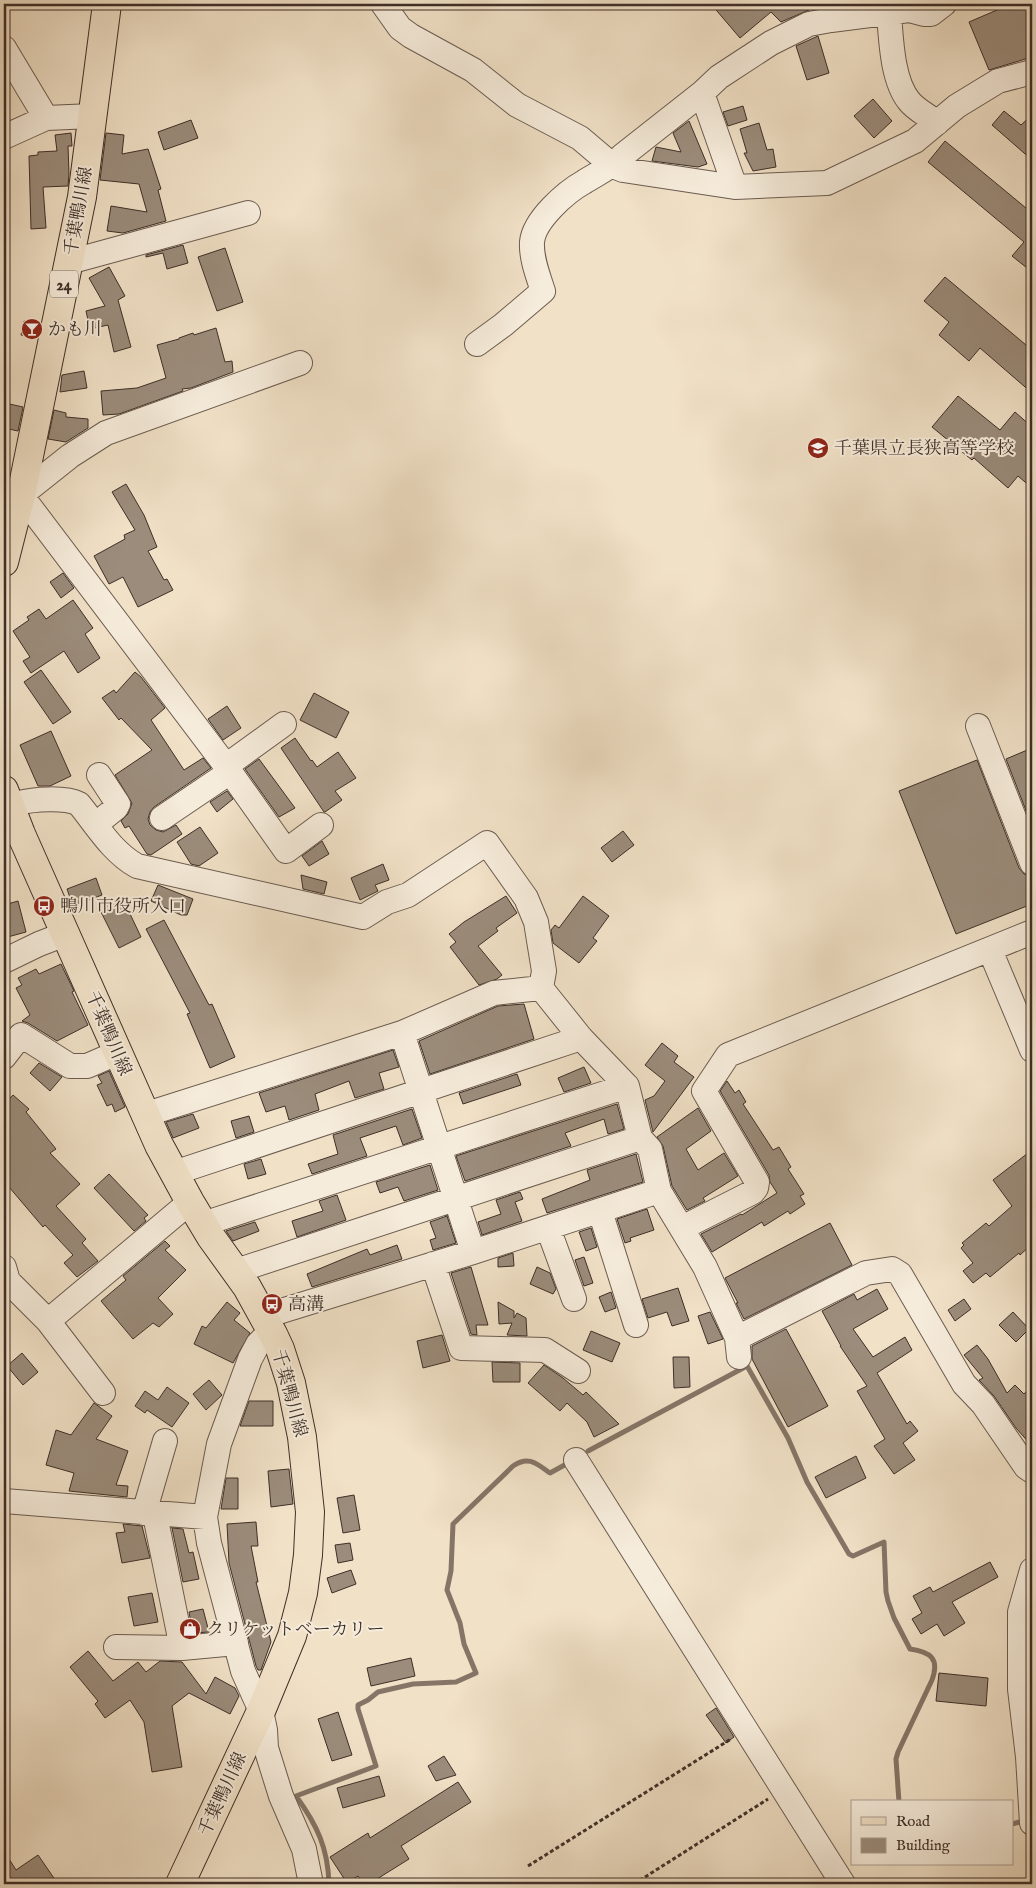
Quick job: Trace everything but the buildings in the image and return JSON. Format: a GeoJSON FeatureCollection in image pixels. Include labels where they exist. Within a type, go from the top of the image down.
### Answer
{"type":"FeatureCollection","features":[{"type":"Feature","properties":{"kind":"main road","name":"千葉鴨川線"},"geometry":{"type":"LineString","coordinates":[[4,562],[8,526],[21,494],[82,198],[107,4]]}},
{"type":"Feature","properties":{"kind":"main road","name":"千葉鴨川線"},"geometry":{"type":"LineString","coordinates":[[6,802],[144,1116],[197,1213],[236,1271],[269,1326],[280,1349],[291,1382],[302,1437],[310,1512],[308,1555],[303,1593],[292,1636],[261,1711],[180,1884]]}},
{"type":"Feature","properties":{"kind":"street"},"geometry":{"type":"LineString","coordinates":[[383,4],[400,28],[411,36],[473,70],[516,105],[580,138],[613,166],[623,170],[735,187],[827,183],[915,141],[957,106],[998,81],[1032,72]]}},
{"type":"Feature","properties":{"kind":"street"},"geometry":{"type":"LineString","coordinates":[[477,344],[543,291],[535,266],[532,241],[541,222],[562,196],[613,166],[622,156],[702,93],[719,77],[770,43],[809,24],[909,10],[931,14],[944,4]]}},
{"type":"Feature","properties":{"kind":"street"},"geometry":{"type":"LineString","coordinates":[[889,13],[893,61],[902,89],[909,102],[937,122]]}},
{"type":"Feature","properties":{"kind":"street"},"geometry":{"type":"LineString","coordinates":[[4,48],[46,118]]}},
{"type":"Feature","properties":{"kind":"street"},"geometry":{"type":"LineString","coordinates":[[702,93],[735,187]]}},
{"type":"Feature","properties":{"kind":"street"},"geometry":{"type":"LineString","coordinates":[[4,137],[46,118],[93,116]]}},
{"type":"Feature","properties":{"kind":"street"},"geometry":{"type":"LineString","coordinates":[[69,262],[248,213]]}},
{"type":"Feature","properties":{"kind":"street"},"geometry":{"type":"LineString","coordinates":[[300,363],[106,433],[70,456],[21,494],[228,769],[286,851],[321,825]]}},
{"type":"Feature","properties":{"kind":"street"},"geometry":{"type":"LineString","coordinates":[[162,818],[284,724]]}},
{"type":"Feature","properties":{"kind":"street"},"geometry":{"type":"LineString","coordinates":[[978,726],[1032,863]]}},
{"type":"Feature","properties":{"kind":"street"},"geometry":{"type":"LineString","coordinates":[[95,825],[116,808],[118,804],[99,775]]}},
{"type":"Feature","properties":{"kind":"street"},"geometry":{"type":"LineString","coordinates":[[6,802],[72,800],[78,804],[115,849],[126,860],[137,866],[363,917],[387,902],[408,895],[487,843],[526,898],[536,922],[544,971],[540,988]]}},
{"type":"Feature","properties":{"kind":"street"},"geometry":{"type":"LineString","coordinates":[[682,1228],[753,1192],[756,1188],[757,1182],[704,1091],[728,1055],[1032,932]]}},
{"type":"Feature","properties":{"kind":"street"},"geometry":{"type":"LineString","coordinates":[[4,961],[65,934]]}},
{"type":"Feature","properties":{"kind":"street"},"geometry":{"type":"LineString","coordinates":[[990,950],[1032,1050]]}},
{"type":"Feature","properties":{"kind":"street"},"geometry":{"type":"LineString","coordinates":[[144,1116],[402,1033],[494,993],[540,988]]}},
{"type":"Feature","properties":{"kind":"street"},"geometry":{"type":"LineString","coordinates":[[540,988],[581,1038],[627,1086],[640,1138],[650,1149],[659,1191],[705,1267],[738,1347],[866,1273],[892,1269],[900,1274],[964,1384],[983,1404],[1026,1467],[1032,1471]]}},
{"type":"Feature","properties":{"kind":"street"},"geometry":{"type":"LineString","coordinates":[[402,1033],[473,1252]]}},
{"type":"Feature","properties":{"kind":"street"},"geometry":{"type":"LineString","coordinates":[[4,1057],[21,1036],[70,1066],[87,1066],[117,1053]]}},
{"type":"Feature","properties":{"kind":"street"},"geometry":{"type":"LineString","coordinates":[[174,1173],[581,1038]]}},
{"type":"Feature","properties":{"kind":"street"},"geometry":{"type":"LineString","coordinates":[[48,1321],[88,1290],[197,1213],[439,1146],[627,1086]]}},
{"type":"Feature","properties":{"kind":"street"},"geometry":{"type":"LineString","coordinates":[[236,1271],[640,1138]]}},
{"type":"Feature","properties":{"kind":"street"},"geometry":{"type":"LineString","coordinates":[[311,1884],[304,1849],[282,1796],[266,1748],[261,1711],[243,1671],[209,1543],[205,1518],[219,1444],[250,1359],[278,1312],[473,1252],[659,1191]]}},
{"type":"Feature","properties":{"kind":"street"},"geometry":{"type":"LineString","coordinates":[[600,1211],[636,1325]]}},
{"type":"Feature","properties":{"kind":"street"},"geometry":{"type":"LineString","coordinates":[[548,1228],[574,1299]]}},
{"type":"Feature","properties":{"kind":"street"},"geometry":{"type":"LineString","coordinates":[[433,1264],[461,1348],[545,1350],[578,1371]]}},
{"type":"Feature","properties":{"kind":"street"},"geometry":{"type":"LineString","coordinates":[[4,1267],[8,1281],[48,1321],[104,1393]]}},
{"type":"Feature","properties":{"kind":"street"},"geometry":{"type":"LineString","coordinates":[[164,1441],[150,1514],[182,1648]]}},
{"type":"Feature","properties":{"kind":"street"},"geometry":{"type":"LineString","coordinates":[[576,1460],[843,1884]]}},
{"type":"Feature","properties":{"kind":"street"},"geometry":{"type":"LineString","coordinates":[[4,1501],[205,1518]]}},
{"type":"Feature","properties":{"kind":"street"},"geometry":{"type":"LineString","coordinates":[[1032,1570],[1020,1612],[1020,1689],[1030,1761],[1032,1823]]}},
{"type":"Feature","properties":{"kind":"street"},"geometry":{"type":"LineString","coordinates":[[116,1647],[182,1648],[236,1643]]}},
{"type":"Feature","properties":{"kind":"path"},"geometry":{"type":"LineString","coordinates":[[528,1866],[746,1730]]}},
{"type":"Feature","properties":{"kind":"path"},"geometry":{"type":"LineString","coordinates":[[634,1884],[783,1789]]}},
{"type":"Feature","properties":{"kind":"waterway"},"geometry":{"type":"LineString","coordinates":[[588,1451],[747,1366],[788,1438],[807,1482],[849,1554],[853,1556],[884,1542],[886,1592],[894,1618],[910,1649],[928,1654],[934,1661],[935,1666],[932,1680],[896,1759],[899,1800]]}},
{"type":"Feature","properties":{"kind":"waterway"},"geometry":{"type":"LineString","coordinates":[[329,1884],[324,1848],[320,1837],[296,1796],[376,1766],[358,1705],[378,1692],[413,1684],[456,1682],[476,1673],[464,1644],[460,1623],[447,1590],[451,1571],[453,1524],[513,1466],[528,1461],[533,1462],[550,1473],[570,1462]]}},
{"type":"Feature","properties":{"kind":"waterway"},"geometry":{"type":"LineString","coordinates":[[1014,1823],[1023,1821]]}},
{"type":"Feature","properties":{"kind":"place","name":"かも川"},"geometry":{"type":"Point","coordinates":[32,329]}},
{"type":"Feature","properties":{"kind":"place","name":"千葉県立長狭高等学校"},"geometry":{"type":"Point","coordinates":[818,448]}},
{"type":"Feature","properties":{"kind":"place","name":"鴨川市役所入口"},"geometry":{"type":"Point","coordinates":[44,906]}},
{"type":"Feature","properties":{"kind":"place","name":"高溝"},"geometry":{"type":"Point","coordinates":[272,1304]}},
{"type":"Feature","properties":{"kind":"place","name":"クリケットベーカリー"},"geometry":{"type":"Point","coordinates":[190,1629]}}]}
